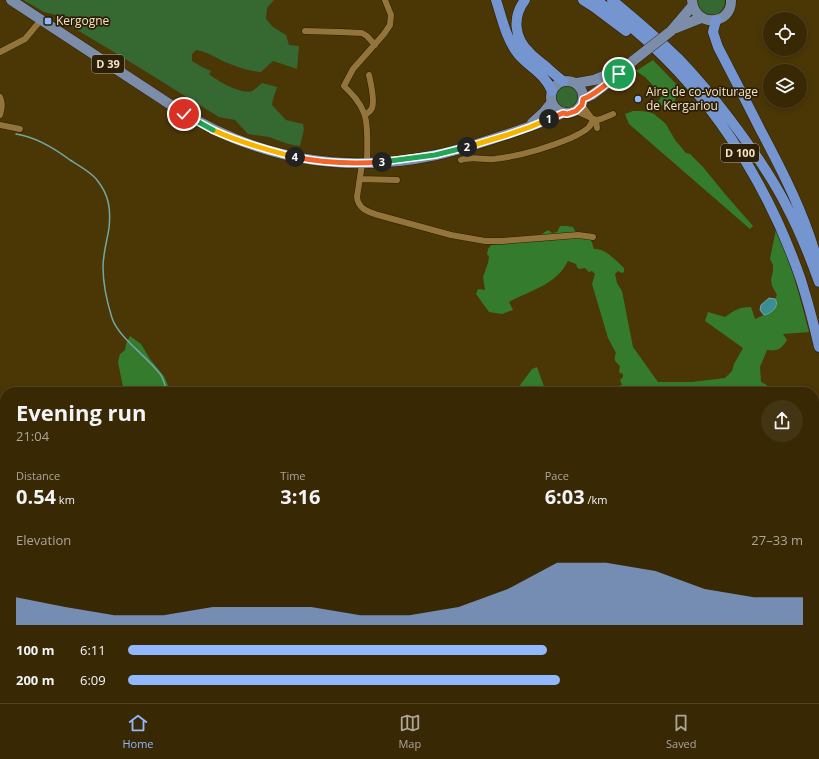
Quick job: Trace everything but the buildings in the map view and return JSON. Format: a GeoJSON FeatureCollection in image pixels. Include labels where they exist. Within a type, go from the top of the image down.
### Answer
{"type":"FeatureCollection","features":[{"type":"Feature","properties":{"kind":"highway"},"geometry":{"type":"LineString","coordinates":[[496,0],[504,28],[512,46],[522,58],[546,80],[552,91]]}},
{"type":"Feature","properties":{"kind":"highway"},"geometry":{"type":"LineString","coordinates":[[525,0],[518,13],[516,25],[522,44],[529,53],[563,81]]}},
{"type":"Feature","properties":{"kind":"highway","name":"D 100"},"geometry":{"type":"LineString","coordinates":[[583,0],[674,67]]}},
{"type":"Feature","properties":{"kind":"highway","name":"D 100"},"geometry":{"type":"LineString","coordinates":[[596,0],[636,31],[674,67],[706,103],[741,154],[775,216],[801,280],[819,347]]}},
{"type":"Feature","properties":{"kind":"highway","name":"D 100"},"geometry":{"type":"LineString","coordinates":[[612,0],[653,34],[679,60],[707,90],[743,136],[772,179],[788,208],[819,282]]}},
{"type":"Feature","properties":{"kind":"highway"},"geometry":{"type":"LineString","coordinates":[[716,20],[713,32],[718,47],[798,206],[809,233],[819,265]]}},
{"type":"Feature","properties":{"kind":"main road","name":"D 39"},"geometry":{"type":"LineString","coordinates":[[11,0],[174,108],[214,130],[249,144],[296,157],[320,161],[364,164],[435,155],[497,138],[530,127],[563,113]]}},
{"type":"Feature","properties":{"kind":"main road"},"geometry":{"type":"LineString","coordinates":[[693,2],[694,10],[701,18],[706,20],[716,20],[720,19],[728,12],[731,0]]}},
{"type":"Feature","properties":{"kind":"main road"},"geometry":{"type":"LineString","coordinates":[[671,31],[693,2]]}},
{"type":"Feature","properties":{"kind":"main road"},"geometry":{"type":"LineString","coordinates":[[580,105],[582,90],[572,81],[563,81],[554,86],[550,95],[551,103],[556,109],[567,114],[580,105],[619,74],[630,63],[671,31],[701,18]]}},
{"type":"Feature","properties":{"kind":"main road"},"geometry":{"type":"LineString","coordinates":[[576,84],[594,80],[630,63]]}},
{"type":"Feature","properties":{"kind":"main road","name":"D 39"},"geometry":{"type":"LineString","coordinates":[[522,129],[539,117],[551,103]]}},
{"type":"Feature","properties":{"kind":"street"},"geometry":{"type":"LineString","coordinates":[[385,0],[391,15],[391,21],[384,34],[353,69],[344,86],[356,98],[365,114],[367,144],[360,179],[358,199],[360,205],[369,212],[378,215],[463,238],[485,241],[502,241],[578,235],[592,237]]}},
{"type":"Feature","properties":{"kind":"street"},"geometry":{"type":"LineString","coordinates":[[0,52],[25,39],[42,20]]}},
{"type":"Feature","properties":{"kind":"street"},"geometry":{"type":"LineString","coordinates":[[305,31],[362,34],[367,36],[375,45]]}},
{"type":"Feature","properties":{"kind":"street"},"geometry":{"type":"LineString","coordinates":[[365,114],[371,110],[372,106],[372,93],[369,75]]}},
{"type":"Feature","properties":{"kind":"street"},"geometry":{"type":"LineString","coordinates":[[0,97],[2,100],[0,115]]}},
{"type":"Feature","properties":{"kind":"street"},"geometry":{"type":"LineString","coordinates":[[580,105],[594,119],[597,128]]}},
{"type":"Feature","properties":{"kind":"street"},"geometry":{"type":"LineString","coordinates":[[594,119],[601,119],[612,114]]}},
{"type":"Feature","properties":{"kind":"street"},"geometry":{"type":"LineString","coordinates":[[461,160],[472,158],[500,158],[523,154],[543,148],[582,132],[590,127],[594,119]]}},
{"type":"Feature","properties":{"kind":"street"},"geometry":{"type":"LineString","coordinates":[[0,125],[20,129]]}},
{"type":"Feature","properties":{"kind":"street"},"geometry":{"type":"LineString","coordinates":[[360,179],[397,180]]}},
{"type":"Feature","properties":{"kind":"green space"},"geometry":{"type":"Polygon","coordinates":[[[23,0],[274,0],[267,8],[266,19],[273,27],[286,35],[289,45],[299,46],[297,69],[273,61],[261,72],[252,71],[234,66],[207,53],[196,50],[192,54],[192,61],[211,71],[209,74],[218,80],[230,87],[242,91],[252,91],[262,83],[277,87],[272,105],[286,120],[303,124],[304,129],[300,146],[288,144],[269,137],[248,134],[235,120],[219,117],[72,27],[60,16],[44,12],[23,0]]]}},
{"type":"Feature","properties":{"kind":"green space"},"geometry":{"type":"Polygon","coordinates":[[[698,0],[725,0],[724,7],[721,11],[712,15],[702,11],[699,7],[698,0]]]}},
{"type":"Feature","properties":{"kind":"green space"},"geometry":{"type":"Polygon","coordinates":[[[653,60],[680,88],[674,108],[669,109],[657,103],[662,96],[645,77],[636,71],[653,60]]]}},
{"type":"Feature","properties":{"kind":"green space"},"geometry":{"type":"Polygon","coordinates":[[[567,85],[572,86],[578,92],[578,102],[572,108],[567,109],[562,108],[556,102],[555,97],[556,92],[562,86],[567,85]]]}},
{"type":"Feature","properties":{"kind":"green space"},"geometry":{"type":"Polygon","coordinates":[[[633,111],[649,112],[654,114],[666,124],[675,140],[686,153],[690,154],[703,167],[753,226],[750,229],[629,124],[625,114],[633,111]]]}},
{"type":"Feature","properties":{"kind":"green space"},"geometry":{"type":"Polygon","coordinates":[[[560,226],[573,227],[578,234],[591,240],[594,249],[607,253],[624,268],[624,272],[622,273],[618,271],[615,274],[617,283],[622,291],[633,347],[658,382],[692,382],[725,378],[732,371],[734,364],[743,348],[705,321],[708,312],[725,317],[737,309],[747,307],[751,307],[755,319],[766,315],[776,301],[775,299],[777,295],[772,286],[771,280],[773,265],[770,259],[776,229],[791,267],[809,332],[783,334],[787,340],[781,348],[776,350],[767,350],[760,367],[761,382],[767,385],[767,387],[615,387],[622,385],[620,380],[623,377],[623,374],[619,371],[620,366],[615,359],[616,353],[608,338],[592,284],[595,274],[592,271],[589,272],[585,268],[579,269],[576,264],[568,261],[557,276],[550,281],[509,302],[513,310],[502,314],[489,312],[476,294],[478,289],[485,290],[483,277],[488,263],[488,249],[491,245],[531,241],[534,236],[542,234],[548,230],[552,233],[557,232],[560,226]]]}},
{"type":"Feature","properties":{"kind":"green space"},"geometry":{"type":"Polygon","coordinates":[[[130,336],[141,344],[150,359],[164,376],[169,387],[123,387],[118,362],[120,354],[125,350],[130,336]]]}},
{"type":"Feature","properties":{"kind":"green space"},"geometry":{"type":"Polygon","coordinates":[[[537,367],[544,387],[519,387],[532,369],[537,367]]]}},
{"type":"Feature","properties":{"kind":"water"},"geometry":{"type":"Polygon","coordinates":[[[769,298],[775,299],[776,307],[764,315],[760,310],[761,305],[769,298]]]}},
{"type":"Feature","properties":{"kind":"waterway"},"geometry":{"type":"LineString","coordinates":[[16,134],[38,140],[51,147],[95,177],[104,191],[107,197],[110,215],[103,267],[108,306],[115,325],[119,331],[161,375],[166,387]]}},
{"type":"Feature","properties":{"kind":"place","name":"Kergogne"},"geometry":{"type":"Point","coordinates":[48,21]}},
{"type":"Feature","properties":{"kind":"place","name":"Aire de co-voiturage de Kergariou"},"geometry":{"type":"Point","coordinates":[638,99]}},
{"type":"Feature","properties":{"kind":"route"},"geometry":{"type":"LineString","coordinates":[[184,114],[214,130],[273,152],[308,160],[367,164],[413,159],[446,153],[507,135],[563,113],[572,113],[582,105],[583,99],[592,95],[619,74]]}}]}
